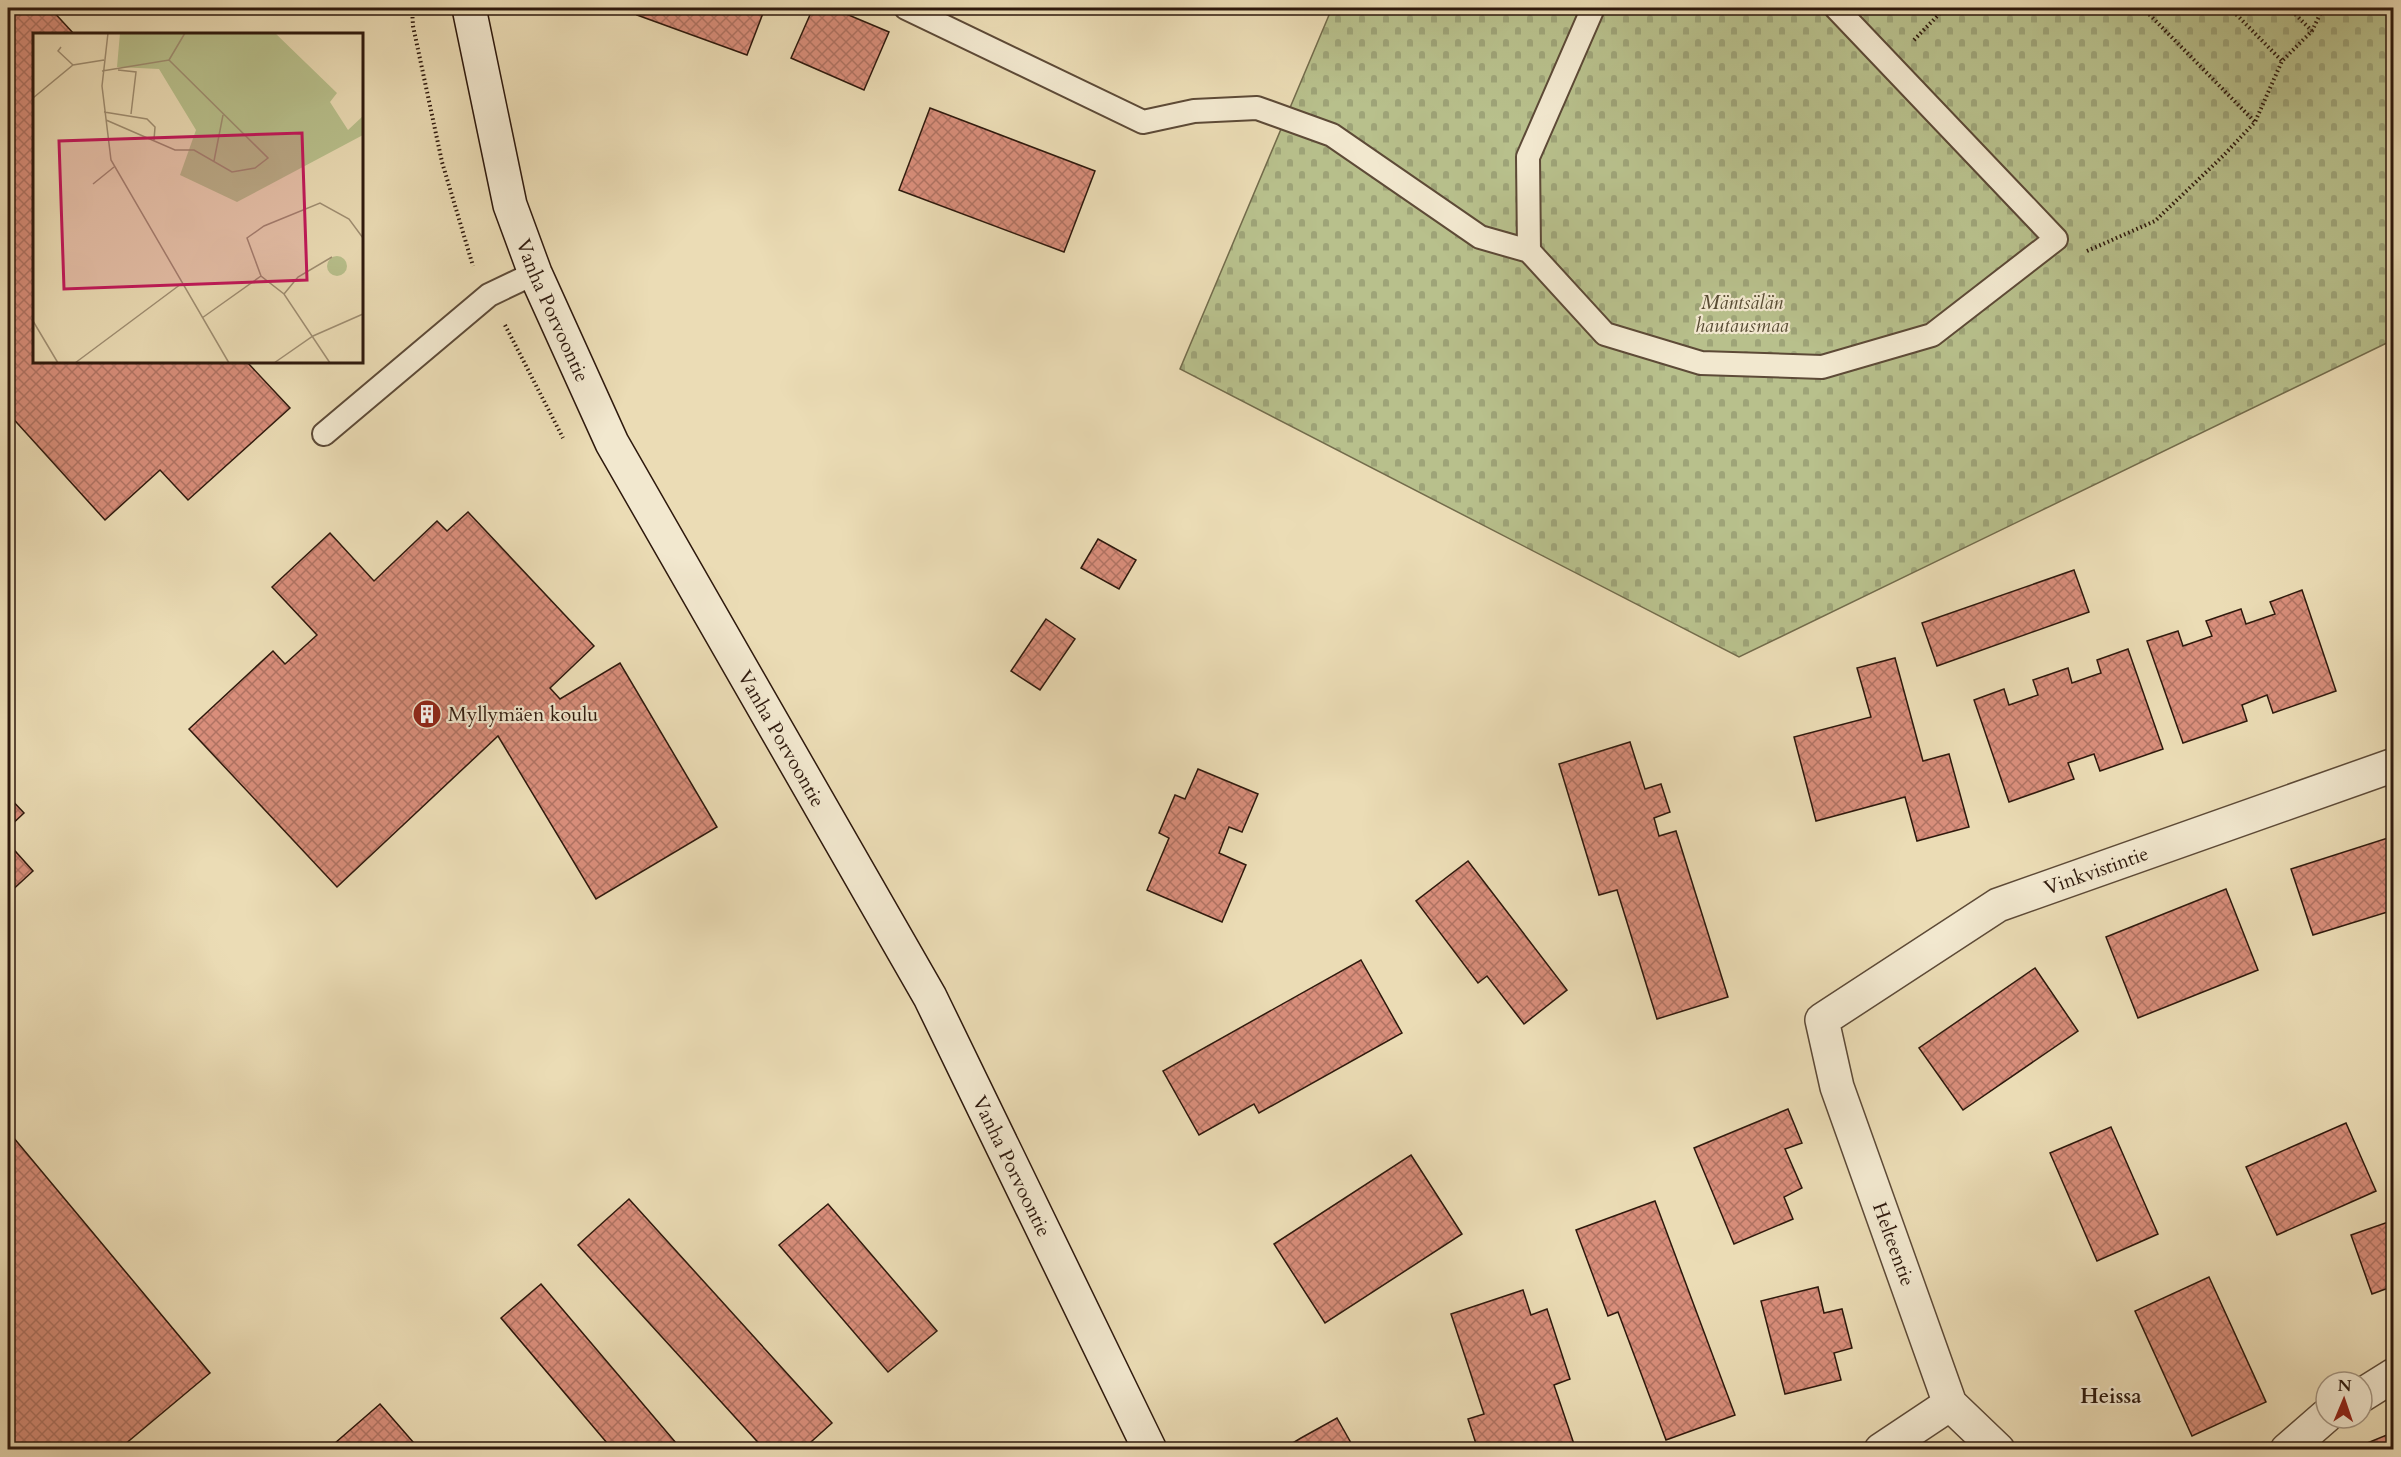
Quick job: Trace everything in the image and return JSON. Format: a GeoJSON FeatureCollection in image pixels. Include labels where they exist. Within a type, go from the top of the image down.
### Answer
{"type":"FeatureCollection","features":[{"type":"Feature","properties":{"kind":"main road","name":"Vanha Porvoontie"},"geometry":{"type":"LineString","coordinates":[[469,8],[510,205],[535,273],[612,443],[930,997],[1150,1449]]}},
{"type":"Feature","properties":{"kind":"main road","name":"Vinkvistintie"},"geometry":{"type":"LineString","coordinates":[[1822,1020],[1998,905],[2394,765]]}},
{"type":"Feature","properties":{"kind":"main road","name":"Helteentie"},"geometry":{"type":"LineString","coordinates":[[1822,1020],[1837,1087],[1950,1404],[1998,1449]]}},
{"type":"Feature","properties":{"kind":"main road"},"geometry":{"type":"LineString","coordinates":[[2374,1388],[2394,1376]]}},
{"type":"Feature","properties":{"kind":"main road"},"geometry":{"type":"LineString","coordinates":[[1881,1449],[1950,1404]]}},
{"type":"Feature","properties":{"kind":"main road"},"geometry":{"type":"LineString","coordinates":[[2287,1449],[2314,1426]]}},
{"type":"Feature","properties":{"kind":"lane"},"geometry":{"type":"LineString","coordinates":[[906,8],[938,15],[1143,122],[1194,111],[1257,108],[1332,135],[1480,237],[1529,251],[1605,334],[1701,363],[1822,367],[1932,335],[2056,238],[1836,8]]}},
{"type":"Feature","properties":{"kind":"lane"},"geometry":{"type":"LineString","coordinates":[[1529,251],[1528,157],[1593,8]]}},
{"type":"Feature","properties":{"kind":"lane"},"geometry":{"type":"LineString","coordinates":[[324,435],[489,295],[535,273]]}},
{"type":"Feature","properties":{"kind":"path"},"geometry":{"type":"LineString","coordinates":[[1891,64],[1945,8]]}},
{"type":"Feature","properties":{"kind":"path"},"geometry":{"type":"LineString","coordinates":[[2143,8],[2255,122]]}},
{"type":"Feature","properties":{"kind":"path"},"geometry":{"type":"LineString","coordinates":[[2230,8],[2282,61]]}},
{"type":"Feature","properties":{"kind":"path"},"geometry":{"type":"LineString","coordinates":[[2289,8],[2312,31]]}},
{"type":"Feature","properties":{"kind":"path"},"geometry":{"type":"LineString","coordinates":[[2056,238],[2085,252],[2156,221],[2255,122],[2282,61],[2312,31],[2323,8]]}},
{"type":"Feature","properties":{"kind":"green space","name":"Mäntsälän hautausmaa"},"geometry":{"type":"Polygon","coordinates":[[[1332,8],[2393,8],[2393,340],[1739,657],[1180,369],[1332,8]]]}},
{"type":"Feature","properties":{"kind":"building"},"geometry":{"type":"Polygon","coordinates":[[[8,8],[50,8],[73,33],[33,33],[33,363],[248,363],[290,408],[188,500],[160,470],[105,520],[8,413],[8,8]]]}},
{"type":"Feature","properties":{"kind":"building"},"geometry":{"type":"Polygon","coordinates":[[[640,8],[765,8],[747,55],[637,15],[640,8]]]}},
{"type":"Feature","properties":{"kind":"building"},"geometry":{"type":"Polygon","coordinates":[[[813,8],[832,8],[889,32],[864,90],[791,58],[813,8]]]}},
{"type":"Feature","properties":{"kind":"building"},"geometry":{"type":"Polygon","coordinates":[[[930,108],[1095,171],[1064,252],[899,190],[930,108]]]}},
{"type":"Feature","properties":{"kind":"building","name":"Myllymäen koulu"},"geometry":{"type":"Polygon","coordinates":[[[468,512],[594,646],[550,688],[560,699],[620,663],[717,827],[596,899],[498,736],[337,887],[189,729],[273,651],[285,664],[317,635],[272,587],[330,533],[374,581],[437,521],[447,531],[468,512]]]}},
{"type":"Feature","properties":{"kind":"building"},"geometry":{"type":"Polygon","coordinates":[[[1098,539],[1136,560],[1119,589],[1081,568],[1098,539]]]}},
{"type":"Feature","properties":{"kind":"building"},"geometry":{"type":"Polygon","coordinates":[[[2074,570],[2089,612],[1937,666],[1922,623],[2074,570]]]}},
{"type":"Feature","properties":{"kind":"building"},"geometry":{"type":"Polygon","coordinates":[[[2302,590],[2336,691],[2273,713],[2267,695],[2242,705],[2247,721],[2183,743],[2147,641],[2178,631],[2183,646],[2212,636],[2206,621],[2241,609],[2246,624],[2275,614],[2270,602],[2302,590]]]}},
{"type":"Feature","properties":{"kind":"building"},"geometry":{"type":"Polygon","coordinates":[[[1046,619],[1075,639],[1040,690],[1011,671],[1046,619]]]}},
{"type":"Feature","properties":{"kind":"building"},"geometry":{"type":"Polygon","coordinates":[[[2128,649],[2163,749],[2100,771],[2094,754],[2068,763],[2074,779],[2009,802],[1974,700],[2004,689],[2009,705],[2038,695],[2033,680],[2068,668],[2072,683],[2101,673],[2097,660],[2128,649]]]}},
{"type":"Feature","properties":{"kind":"building"},"geometry":{"type":"Polygon","coordinates":[[[1895,658],[1923,761],[1949,754],[1969,827],[1917,841],[1905,797],[1816,821],[1794,737],[1871,717],[1857,668],[1895,658]]]}},
{"type":"Feature","properties":{"kind":"building"},"geometry":{"type":"Polygon","coordinates":[[[1630,742],[1645,789],[1661,784],[1670,812],[1654,818],[1659,836],[1676,831],[1728,997],[1657,1019],[1617,890],[1599,895],[1559,764],[1630,742]]]}},
{"type":"Feature","properties":{"kind":"building"},"geometry":{"type":"Polygon","coordinates":[[[1198,769],[1258,794],[1242,832],[1229,827],[1219,853],[1246,865],[1222,922],[1147,890],[1169,838],[1159,833],[1175,795],[1185,799],[1198,769]]]}},
{"type":"Feature","properties":{"kind":"building"},"geometry":{"type":"Polygon","coordinates":[[[8,796],[24,813],[8,828],[8,796]]]}},
{"type":"Feature","properties":{"kind":"building"},"geometry":{"type":"Polygon","coordinates":[[[2394,836],[2394,910],[2313,935],[2291,869],[2394,836]]]}},
{"type":"Feature","properties":{"kind":"building"},"geometry":{"type":"Polygon","coordinates":[[[8,843],[33,871],[8,894],[8,843]]]}},
{"type":"Feature","properties":{"kind":"building"},"geometry":{"type":"Polygon","coordinates":[[[1468,861],[1567,990],[1524,1024],[1487,976],[1478,983],[1416,901],[1468,861]]]}},
{"type":"Feature","properties":{"kind":"building"},"geometry":{"type":"Polygon","coordinates":[[[2226,889],[2258,970],[2138,1018],[2106,937],[2226,889]]]}},
{"type":"Feature","properties":{"kind":"building"},"geometry":{"type":"Polygon","coordinates":[[[1361,960],[1402,1033],[1259,1113],[1254,1104],[1199,1135],[1163,1071],[1361,960]]]}},
{"type":"Feature","properties":{"kind":"building"},"geometry":{"type":"Polygon","coordinates":[[[2035,968],[2078,1031],[1963,1110],[1919,1048],[2035,968]]]}},
{"type":"Feature","properties":{"kind":"building"},"geometry":{"type":"Polygon","coordinates":[[[1788,1109],[1802,1143],[1785,1149],[1802,1188],[1784,1197],[1793,1219],[1734,1244],[1694,1148],[1788,1109]]]}},
{"type":"Feature","properties":{"kind":"building"},"geometry":{"type":"Polygon","coordinates":[[[2346,1123],[2376,1191],[2277,1235],[2246,1167],[2346,1123]]]}},
{"type":"Feature","properties":{"kind":"building"},"geometry":{"type":"Polygon","coordinates":[[[2111,1127],[2158,1234],[2097,1261],[2050,1153],[2111,1127]]]}},
{"type":"Feature","properties":{"kind":"building"},"geometry":{"type":"Polygon","coordinates":[[[8,1131],[210,1373],[118,1450],[8,1450],[8,1131]]]}},
{"type":"Feature","properties":{"kind":"building"},"geometry":{"type":"Polygon","coordinates":[[[1411,1155],[1462,1234],[1325,1323],[1274,1244],[1411,1155]]]}},
{"type":"Feature","properties":{"kind":"building"},"geometry":{"type":"Polygon","coordinates":[[[629,1199],[832,1423],[802,1450],[765,1450],[578,1245],[629,1199]]]}},
{"type":"Feature","properties":{"kind":"building"},"geometry":{"type":"Polygon","coordinates":[[[1655,1201],[1735,1415],[1666,1440],[1618,1312],[1608,1316],[1576,1230],[1655,1201]]]}},
{"type":"Feature","properties":{"kind":"building"},"geometry":{"type":"Polygon","coordinates":[[[828,1204],[937,1331],[888,1372],[779,1245],[828,1204]]]}},
{"type":"Feature","properties":{"kind":"building"},"geometry":{"type":"Polygon","coordinates":[[[2394,1220],[2394,1286],[2372,1294],[2351,1235],[2394,1220]]]}},
{"type":"Feature","properties":{"kind":"building"},"geometry":{"type":"Polygon","coordinates":[[[2209,1277],[2266,1402],[2192,1436],[2135,1311],[2209,1277]]]}},
{"type":"Feature","properties":{"kind":"building"},"geometry":{"type":"Polygon","coordinates":[[[541,1284],[682,1450],[613,1450],[501,1318],[541,1284]]]}},
{"type":"Feature","properties":{"kind":"building"},"geometry":{"type":"Polygon","coordinates":[[[1818,1287],[1824,1313],[1842,1309],[1852,1348],[1834,1353],[1841,1380],[1785,1394],[1761,1301],[1818,1287]]]}},
{"type":"Feature","properties":{"kind":"building"},"geometry":{"type":"Polygon","coordinates":[[[1523,1290],[1531,1315],[1547,1309],[1570,1379],[1554,1385],[1576,1450],[1478,1450],[1468,1419],[1484,1414],[1451,1314],[1523,1290]]]}},
{"type":"Feature","properties":{"kind":"building"},"geometry":{"type":"Polygon","coordinates":[[[380,1404],[420,1450],[327,1450],[380,1404]]]}},
{"type":"Feature","properties":{"kind":"building"},"geometry":{"type":"Polygon","coordinates":[[[1337,1418],[1355,1450],[1281,1450],[1301,1438],[1337,1418]]]}},
{"type":"Feature","properties":{"kind":"building"},"geometry":{"type":"Polygon","coordinates":[[[2394,1432],[2394,1450],[2350,1450],[2394,1432]]]}},
{"type":"Feature","properties":{"kind":"place","name":"Myllymäen koulu"},"geometry":{"type":"Point","coordinates":[427,714]}},
{"type":"Feature","properties":{"kind":"district","name":"Heissa"},"geometry":{"type":"Point","coordinates":[2111,1396]}}]}
